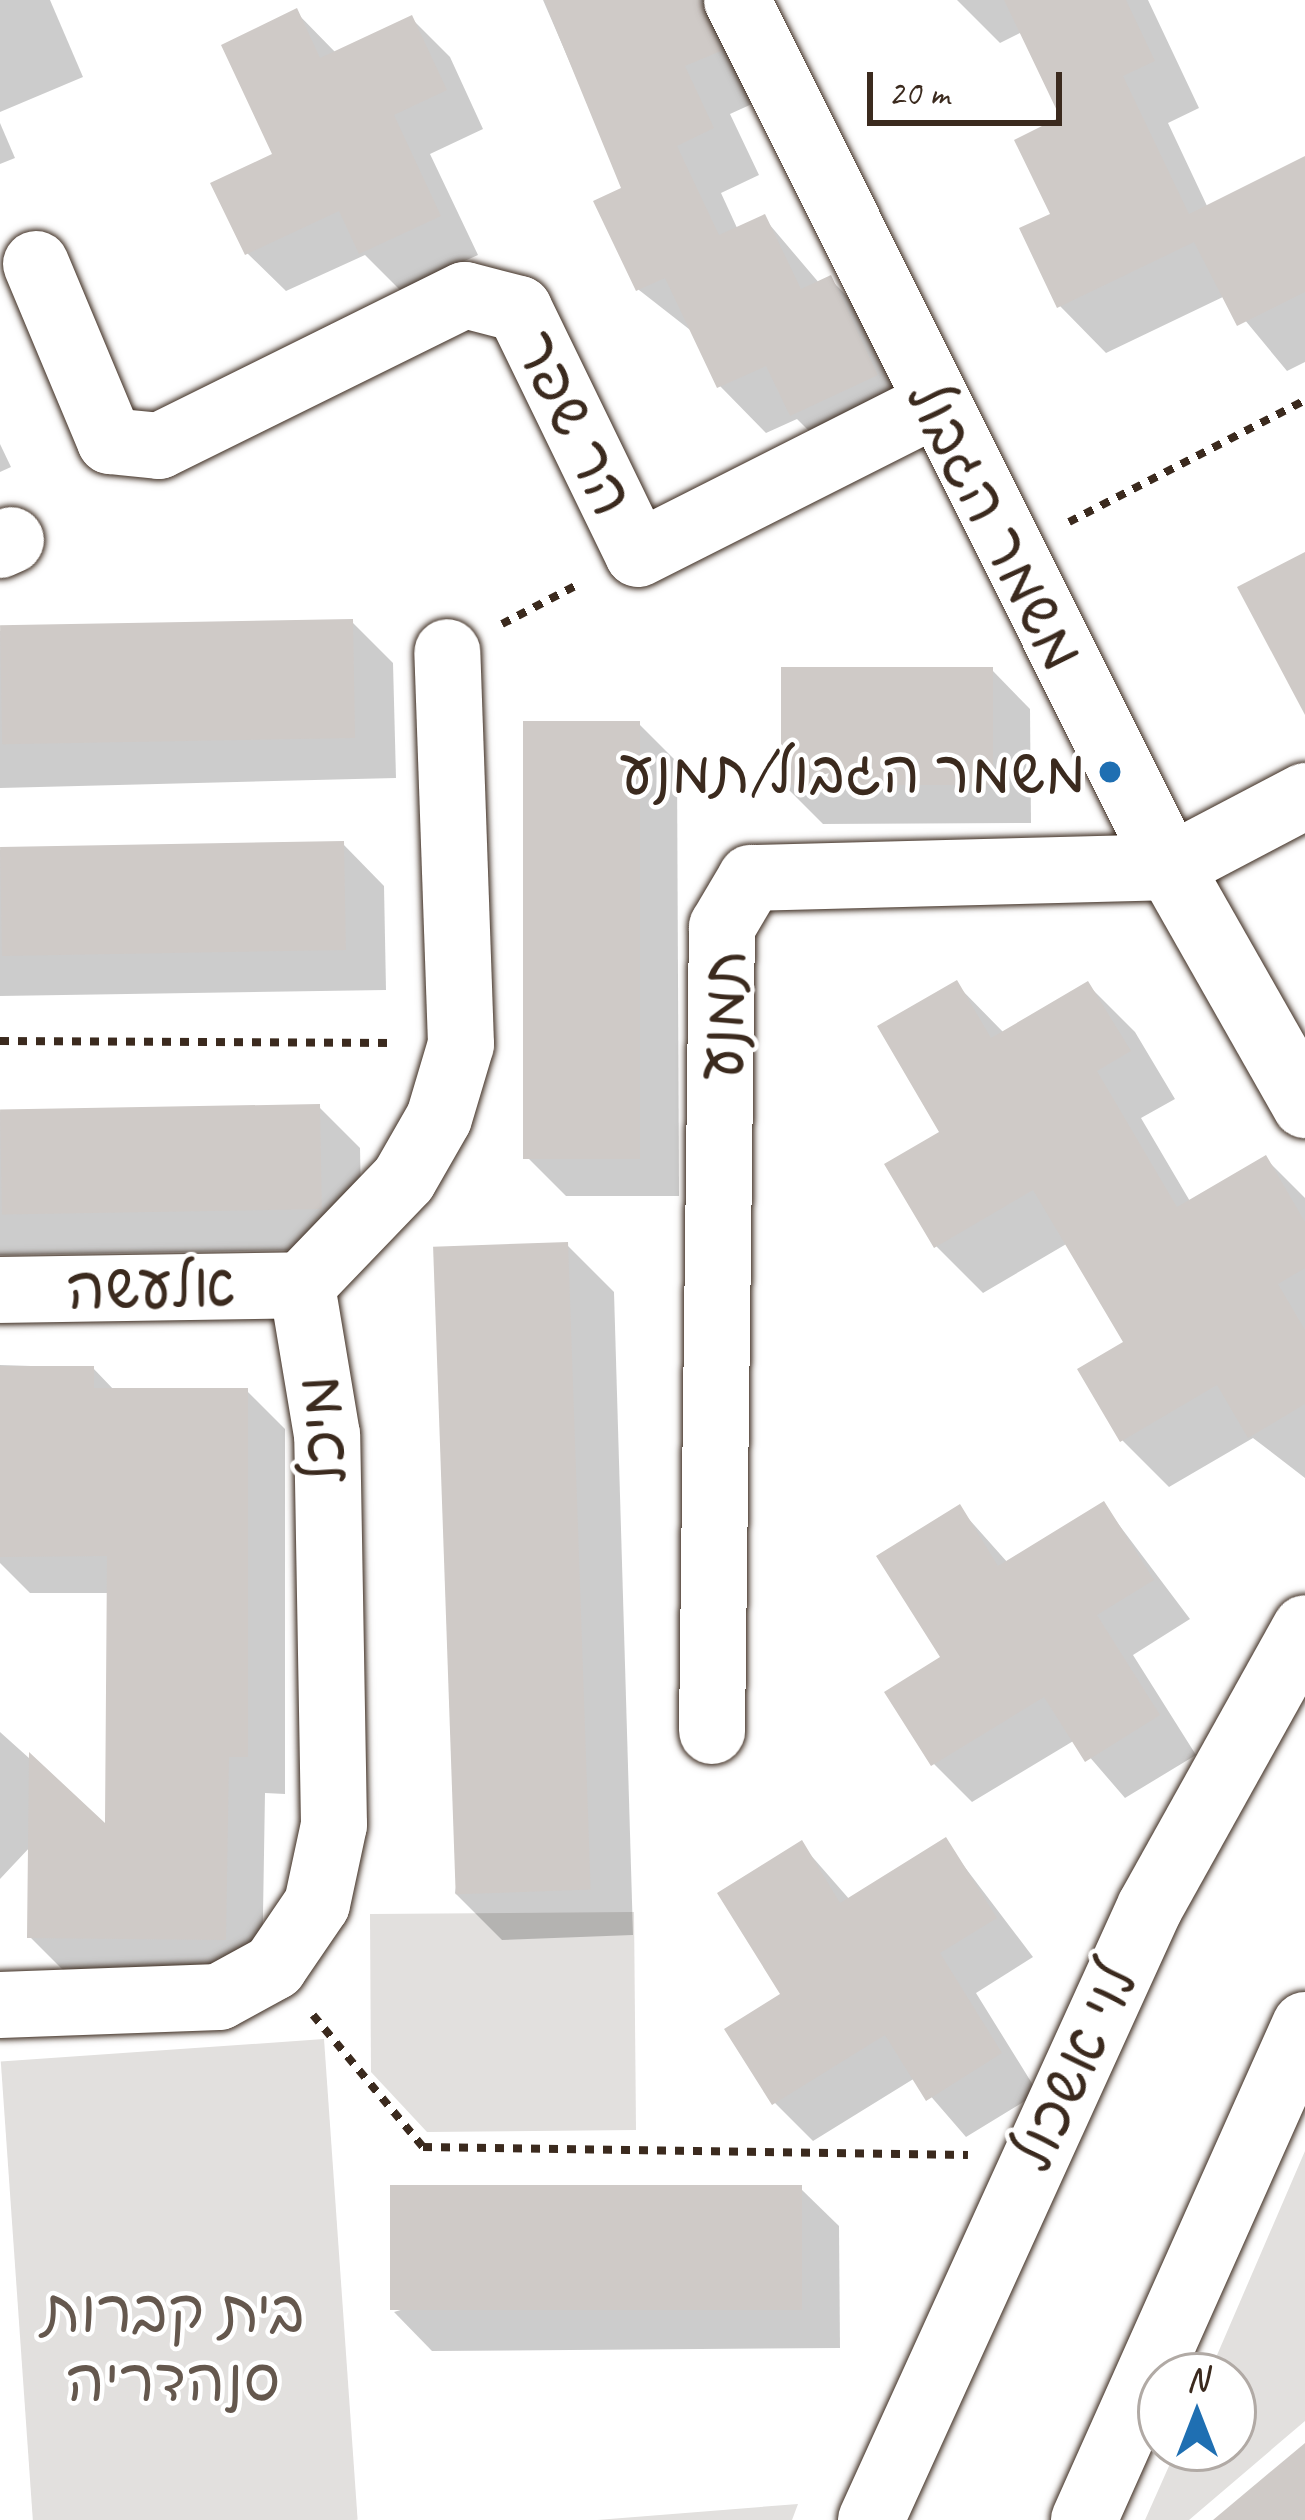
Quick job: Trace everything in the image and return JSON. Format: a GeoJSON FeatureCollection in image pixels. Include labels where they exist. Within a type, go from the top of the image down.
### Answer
{"type":"FeatureCollection","features":[{"type":"Feature","properties":{"kind":"street","name":"משמר הגבול"},"geometry":{"type":"LineString","coordinates":[[736,0],[933,406],[1170,867],[1305,1105]]}},
{"type":"Feature","properties":{"kind":"street","name":"הר שפר"},"geometry":{"type":"LineString","coordinates":[[36,265],[110,441],[159,446],[465,295],[519,309],[638,554],[933,406]]}},
{"type":"Feature","properties":{"kind":"street"},"geometry":{"type":"LineString","coordinates":[[302,1285],[404,1179],[439,1118],[460,1044],[447,652]]}},
{"type":"Feature","properties":{"kind":"street","name":"תמנע"},"geometry":{"type":"LineString","coordinates":[[712,1732],[722,928],[751,878],[1170,867],[1305,796]]}},
{"type":"Feature","properties":{"kind":"street","name":"אלעשה"},"geometry":{"type":"LineString","coordinates":[[0,1289],[302,1285]]}},
{"type":"Feature","properties":{"kind":"street","name":"מיכל"},"geometry":{"type":"LineString","coordinates":[[0,2005],[219,1997],[274,1967],[317,1904],[334,1825],[327,1436],[302,1285]]}},
{"type":"Feature","properties":{"kind":"street","name":"לוי אשכול"},"geometry":{"type":"LineString","coordinates":[[871,2520],[1030,2156],[1199,1811],[1305,1628]]}},
{"type":"Feature","properties":{"kind":"street"},"geometry":{"type":"LineString","coordinates":[[1084,2520],[1305,2025]]}},
{"type":"Feature","properties":{"kind":"path"},"geometry":{"type":"LineString","coordinates":[[1010,553],[1305,400]]}},
{"type":"Feature","properties":{"kind":"path"},"geometry":{"type":"LineString","coordinates":[[447,652],[638,554]]}},
{"type":"Feature","properties":{"kind":"path"},"geometry":{"type":"LineString","coordinates":[[0,1041],[460,1044]]}},
{"type":"Feature","properties":{"kind":"path"},"geometry":{"type":"LineString","coordinates":[[274,1967],[423,2147],[1030,2156]]}},
{"type":"Feature","properties":{"kind":"green space"},"geometry":{"type":"Polygon","coordinates":[[[634,1912],[636,2130],[427,2132],[371,2072],[370,1914],[634,1912]]]}},
{"type":"Feature","properties":{"kind":"green space","name":"בית קברות סנהדריה"},"geometry":{"type":"Polygon","coordinates":[[[324,2039],[358,2520],[33,2520],[1,2062],[324,2039]]]}},
{"type":"Feature","properties":{"kind":"green space"},"geometry":{"type":"Polygon","coordinates":[[[1305,2151],[1305,2421],[1257,2462],[1257,2352],[1218,2352],[1305,2151]]]}},
{"type":"Feature","properties":{"kind":"green space"},"geometry":{"type":"Polygon","coordinates":[[[1166,2472],[1245,2472],[1189,2520],[1145,2520],[1166,2472]]]}},
{"type":"Feature","properties":{"kind":"green space"},"geometry":{"type":"Polygon","coordinates":[[[798,2504],[792,2520],[597,2520],[798,2504]]]}},
{"type":"Feature","properties":{"kind":"building"},"geometry":{"type":"Polygon","coordinates":[[[544,0],[700,0],[721,51],[685,66],[714,128],[677,146],[719,235],[765,214],[801,289],[831,275],[878,375],[790,416],[766,366],[717,388],[665,278],[636,291],[593,201],[621,188],[544,0]]]}},
{"type":"Feature","properties":{"kind":"building"},"geometry":{"type":"Polygon","coordinates":[[[1004,0],[1126,0],[1155,61],[1123,76],[1189,214],[1305,156],[1305,292],[1237,326],[1194,242],[1057,308],[1019,228],[1050,214],[1014,140],[1060,117],[1004,0]]]}},
{"type":"Feature","properties":{"kind":"building"},"geometry":{"type":"Polygon","coordinates":[[[297,8],[320,58],[412,15],[447,90],[394,115],[441,216],[359,254],[339,211],[245,255],[210,183],[272,154],[221,45],[297,8]]]}},
{"type":"Feature","properties":{"kind":"building"},"geometry":{"type":"Polygon","coordinates":[[[1305,552],[1305,715],[1237,587],[1305,552]]]}},
{"type":"Feature","properties":{"kind":"building"},"geometry":{"type":"Polygon","coordinates":[[[353,619],[355,738],[2,744],[0,625],[353,619]]]}},
{"type":"Feature","properties":{"kind":"building"},"geometry":{"type":"Polygon","coordinates":[[[781,667],[993,667],[993,785],[781,785],[781,667]]]}},
{"type":"Feature","properties":{"kind":"building"},"geometry":{"type":"Polygon","coordinates":[[[523,721],[640,721],[640,1159],[523,1159],[523,721]]]}},
{"type":"Feature","properties":{"kind":"building"},"geometry":{"type":"Polygon","coordinates":[[[344,841],[346,950],[2,956],[0,847],[344,841]]]}},
{"type":"Feature","properties":{"kind":"building"},"geometry":{"type":"Polygon","coordinates":[[[957,980],[991,1038],[1088,981],[1131,1051],[1097,1071],[1177,1207],[1266,1155],[1305,1222],[1305,1268],[1278,1284],[1305,1330],[1305,1404],[1248,1438],[1217,1385],[1120,1442],[1077,1369],[1123,1342],[1033,1190],[934,1248],[884,1164],[939,1132],[877,1026],[957,980]]]}},
{"type":"Feature","properties":{"kind":"building"},"geometry":{"type":"Polygon","coordinates":[[[320,1104],[322,1209],[2,1215],[0,1110],[320,1104]]]}},
{"type":"Feature","properties":{"kind":"building"},"geometry":{"type":"Polygon","coordinates":[[[568,1242],[591,1890],[456,1894],[433,1247],[568,1242]]]}},
{"type":"Feature","properties":{"kind":"building"},"geometry":{"type":"Polygon","coordinates":[[[0,1366],[94,1366],[94,1388],[248,1388],[248,1757],[229,1757],[226,1940],[27,1938],[29,1752],[105,1823],[107,1556],[0,1557],[0,1366]]]}},
{"type":"Feature","properties":{"kind":"building"},"geometry":{"type":"Polygon","coordinates":[[[1104,1501],[1154,1580],[1097,1615],[1160,1715],[1085,1762],[1044,1697],[931,1766],[884,1692],[940,1657],[876,1556],[960,1504],[998,1566],[1104,1501]]]}},
{"type":"Feature","properties":{"kind":"building"},"geometry":{"type":"Polygon","coordinates":[[[946,1837],[997,1918],[940,1953],[1002,2053],[926,2101],[885,2035],[772,2105],[724,2029],[780,1994],[717,1893],[802,1840],[840,1903],[946,1837]]]}},
{"type":"Feature","properties":{"kind":"building"},"geometry":{"type":"Polygon","coordinates":[[[390,2185],[802,2185],[802,2310],[390,2310],[390,2185]]]}},
{"type":"Feature","properties":{"kind":"building"},"geometry":{"type":"Polygon","coordinates":[[[1305,2443],[1305,2520],[1213,2520],[1305,2443]]]}},
{"type":"Feature","properties":{"kind":"place","name":"משמר הגבול/תמנע"},"geometry":{"type":"Point","coordinates":[1110,772]}}]}
